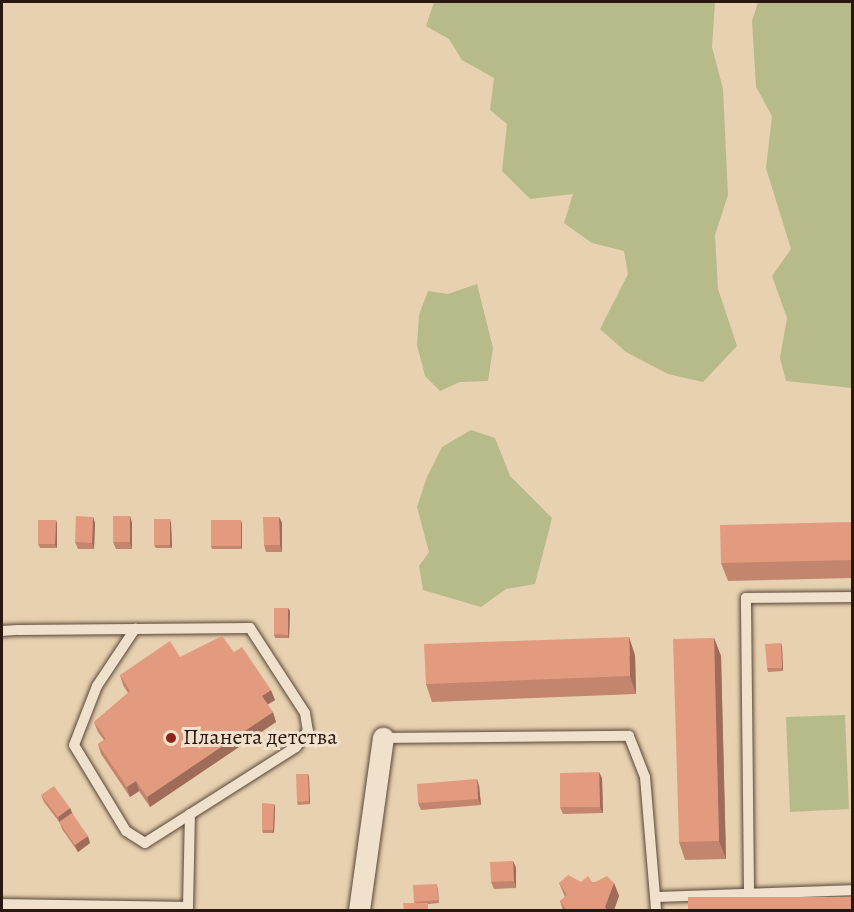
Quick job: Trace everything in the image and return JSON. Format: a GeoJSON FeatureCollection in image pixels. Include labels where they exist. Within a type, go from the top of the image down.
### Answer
{"type":"FeatureCollection","features":[{"type":"Feature","properties":{"kind":"street"},"geometry":{"type":"LineString","coordinates":[[359,910],[383,738]]}},
{"type":"Feature","properties":{"kind":"lane"},"geometry":{"type":"LineString","coordinates":[[749,891],[746,598],[852,597]]}},
{"type":"Feature","properties":{"kind":"lane"},"geometry":{"type":"LineString","coordinates":[[2,631],[135,629],[250,628],[305,713],[308,731],[296,747],[146,843],[126,831],[74,745],[97,686],[135,629]]}},
{"type":"Feature","properties":{"kind":"lane"},"geometry":{"type":"LineString","coordinates":[[383,738],[629,736],[645,777],[656,910]]}},
{"type":"Feature","properties":{"kind":"lane"},"geometry":{"type":"LineString","coordinates":[[2,904],[189,907],[190,814]]}},
{"type":"Feature","properties":{"kind":"lane"},"geometry":{"type":"LineString","coordinates":[[656,897],[749,891],[852,890]]}},
{"type":"Feature","properties":{"kind":"green space"},"geometry":{"type":"Polygon","coordinates":[[[434,2],[715,2],[712,47],[723,89],[728,195],[715,235],[718,289],[737,346],[703,382],[668,374],[626,352],[600,329],[628,274],[624,251],[592,243],[564,223],[573,194],[530,199],[502,171],[507,124],[490,110],[494,78],[462,60],[449,39],[426,26],[434,2]]]}},
{"type":"Feature","properties":{"kind":"green space"},"geometry":{"type":"Polygon","coordinates":[[[758,2],[852,2],[852,388],[786,381],[780,358],[787,318],[772,276],[791,249],[766,168],[772,116],[756,87],[752,21],[758,2]]]}},
{"type":"Feature","properties":{"kind":"green space"},"geometry":{"type":"Polygon","coordinates":[[[477,284],[493,348],[488,381],[460,382],[440,391],[425,376],[417,345],[419,315],[428,291],[448,294],[477,284]]]}},
{"type":"Feature","properties":{"kind":"green space"},"geometry":{"type":"Polygon","coordinates":[[[471,430],[495,438],[510,476],[552,518],[535,584],[506,589],[481,607],[423,590],[419,566],[429,552],[417,507],[427,477],[442,447],[471,430]]]}},
{"type":"Feature","properties":{"kind":"green space"},"geometry":{"type":"Polygon","coordinates":[[[845,715],[849,809],[790,812],[786,717],[845,715]]]}},
{"type":"Feature","properties":{"kind":"building"},"geometry":{"type":"Polygon","coordinates":[[[76,516],[93,517],[92,543],[75,542],[76,516]]]}},
{"type":"Feature","properties":{"kind":"building"},"geometry":{"type":"Polygon","coordinates":[[[113,516],[130,516],[130,542],[113,542],[113,516]]]}},
{"type":"Feature","properties":{"kind":"building"},"geometry":{"type":"Polygon","coordinates":[[[263,517],[279,517],[280,545],[264,545],[263,517]]]}},
{"type":"Feature","properties":{"kind":"building"},"geometry":{"type":"Polygon","coordinates":[[[154,519],[170,519],[170,545],[154,545],[154,519]]]}},
{"type":"Feature","properties":{"kind":"building"},"geometry":{"type":"Polygon","coordinates":[[[38,520],[56,520],[55,544],[38,544],[38,520]]]}},
{"type":"Feature","properties":{"kind":"building"},"geometry":{"type":"Polygon","coordinates":[[[211,520],[241,520],[241,546],[211,546],[211,520]]]}},
{"type":"Feature","properties":{"kind":"building"},"geometry":{"type":"Polygon","coordinates":[[[852,522],[852,560],[721,563],[720,525],[852,522]]]}},
{"type":"Feature","properties":{"kind":"building"},"geometry":{"type":"Polygon","coordinates":[[[274,608],[288,608],[288,635],[274,634],[274,608]]]}},
{"type":"Feature","properties":{"kind":"building"},"geometry":{"type":"Polygon","coordinates":[[[222,636],[234,652],[242,647],[271,690],[262,696],[273,712],[147,797],[136,781],[127,787],[98,744],[106,739],[94,722],[130,691],[120,675],[170,641],[180,657],[222,636]]]}},
{"type":"Feature","properties":{"kind":"building"},"geometry":{"type":"Polygon","coordinates":[[[629,637],[630,676],[426,684],[424,644],[629,637]]]}},
{"type":"Feature","properties":{"kind":"building"},"geometry":{"type":"Polygon","coordinates":[[[714,638],[719,841],[679,842],[673,639],[714,638]]]}},
{"type":"Feature","properties":{"kind":"building"},"geometry":{"type":"Polygon","coordinates":[[[781,643],[782,668],[767,668],[765,644],[781,643]]]}},
{"type":"Feature","properties":{"kind":"building"},"geometry":{"type":"Polygon","coordinates":[[[599,772],[600,807],[560,807],[560,773],[599,772]]]}},
{"type":"Feature","properties":{"kind":"building"},"geometry":{"type":"Polygon","coordinates":[[[296,774],[308,774],[309,801],[297,802],[296,774]]]}},
{"type":"Feature","properties":{"kind":"building"},"geometry":{"type":"Polygon","coordinates":[[[477,779],[478,799],[418,803],[417,784],[477,779]]]}},
{"type":"Feature","properties":{"kind":"building"},"geometry":{"type":"Polygon","coordinates":[[[54,786],[70,808],[58,817],[41,795],[54,786]]]}},
{"type":"Feature","properties":{"kind":"building"},"geometry":{"type":"Polygon","coordinates":[[[262,803],[274,804],[273,830],[262,830],[262,803]]]}},
{"type":"Feature","properties":{"kind":"building"},"geometry":{"type":"Polygon","coordinates":[[[72,813],[88,836],[75,845],[59,822],[72,813]]]}},
{"type":"Feature","properties":{"kind":"building"},"geometry":{"type":"Polygon","coordinates":[[[513,861],[514,881],[491,882],[490,862],[513,861]]]}},
{"type":"Feature","properties":{"kind":"building"},"geometry":{"type":"Polygon","coordinates":[[[568,875],[581,882],[588,876],[593,883],[607,876],[614,883],[605,907],[607,910],[566,910],[560,901],[567,895],[559,883],[568,875]]]}},
{"type":"Feature","properties":{"kind":"building"},"geometry":{"type":"Polygon","coordinates":[[[437,884],[438,900],[414,902],[413,885],[437,884]]]}},
{"type":"Feature","properties":{"kind":"building"},"geometry":{"type":"Polygon","coordinates":[[[688,897],[852,897],[852,910],[688,910],[688,897]]]}},
{"type":"Feature","properties":{"kind":"building"},"geometry":{"type":"Polygon","coordinates":[[[403,903],[428,903],[428,910],[404,910],[403,903]]]}},
{"type":"Feature","properties":{"kind":"place","name":"Планета детства"},"geometry":{"type":"Point","coordinates":[171,738]}}]}
